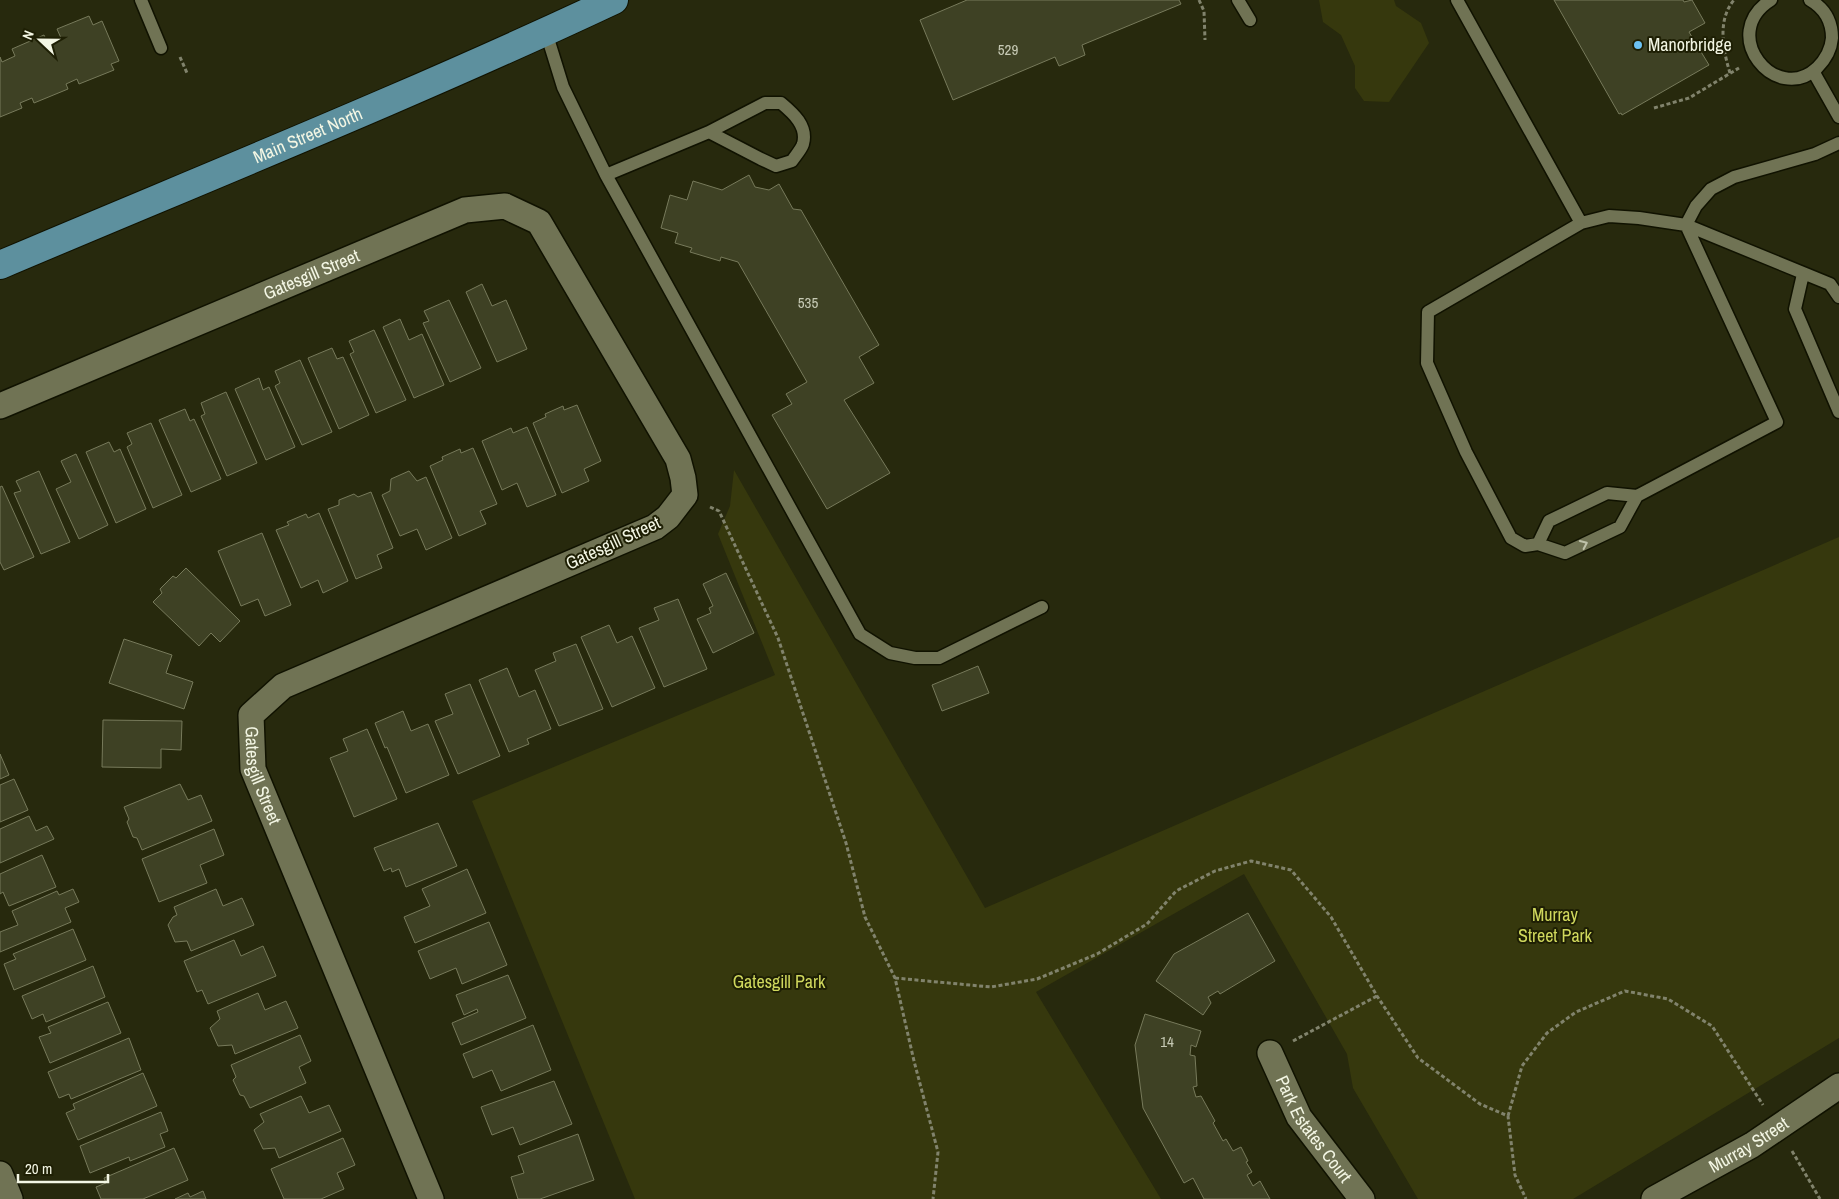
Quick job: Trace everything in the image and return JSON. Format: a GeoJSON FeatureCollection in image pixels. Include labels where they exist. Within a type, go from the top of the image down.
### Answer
{"type":"FeatureCollection","features":[{"type":"Feature","properties":{"kind":"main road","name":"Main Street North"},"geometry":{"type":"LineString","coordinates":[[0,265],[546,32],[614,0]]}},
{"type":"Feature","properties":{"kind":"street","name":"Gatesgill Street"},"geometry":{"type":"LineString","coordinates":[[0,406],[466,210],[505,206],[539,222],[678,459],[683,478],[684,495],[668,517],[655,527],[283,686],[251,715],[253,769],[431,1199]]}},
{"type":"Feature","properties":{"kind":"street","name":"Park Estates Court"},"geometry":{"type":"LineString","coordinates":[[1270,1053],[1299,1117],[1362,1199]]}},
{"type":"Feature","properties":{"kind":"street","name":"Murray Street"},"geometry":{"type":"LineString","coordinates":[[1654,1199],[1752,1146],[1839,1086]]}},
{"type":"Feature","properties":{"kind":"street"},"geometry":{"type":"LineString","coordinates":[[0,1174],[10,1199]]}},
{"type":"Feature","properties":{"kind":"lane"},"geometry":{"type":"LineString","coordinates":[[141,0],[162,48]]}},
{"type":"Feature","properties":{"kind":"lane"},"geometry":{"type":"LineString","coordinates":[[1238,0],[1250,20]]}},
{"type":"Feature","properties":{"kind":"lane"},"geometry":{"type":"LineString","coordinates":[[1457,0],[1581,223]]}},
{"type":"Feature","properties":{"kind":"lane"},"geometry":{"type":"LineString","coordinates":[[1771,0],[1762,6],[1753,18],[1749,33],[1750,48],[1758,62],[1769,72],[1784,77],[1799,77],[1813,71],[1824,61],[1831,47],[1832,31],[1828,17],[1818,5],[1810,0]]}},
{"type":"Feature","properties":{"kind":"lane"},"geometry":{"type":"LineString","coordinates":[[546,32],[563,87],[606,175],[860,634],[890,653],[915,658],[939,658],[1042,607]]}},
{"type":"Feature","properties":{"kind":"lane"},"geometry":{"type":"LineString","coordinates":[[1813,71],[1839,117]]}},
{"type":"Feature","properties":{"kind":"lane"},"geometry":{"type":"LineString","coordinates":[[606,175],[709,132],[765,103],[781,103],[795,114],[802,125],[803,143],[792,161],[776,166],[709,132]]}},
{"type":"Feature","properties":{"kind":"lane"},"geometry":{"type":"LineString","coordinates":[[1686,225],[1696,206],[1711,189],[1734,177],[1815,154],[1839,143]]}},
{"type":"Feature","properties":{"kind":"lane"},"geometry":{"type":"LineString","coordinates":[[1686,225],[1777,422],[1637,496],[1620,527],[1565,553],[1538,544],[1525,546],[1511,538],[1466,452],[1427,363],[1428,312],[1581,223],[1610,216],[1686,225],[1830,284],[1839,297]]}},
{"type":"Feature","properties":{"kind":"lane"},"geometry":{"type":"LineString","coordinates":[[1803,274],[1795,309],[1839,412]]}},
{"type":"Feature","properties":{"kind":"lane"},"geometry":{"type":"LineString","coordinates":[[1538,544],[1549,521],[1607,493],[1637,496]]}},
{"type":"Feature","properties":{"kind":"path"},"geometry":{"type":"LineString","coordinates":[[1199,0],[1204,11],[1205,40]]}},
{"type":"Feature","properties":{"kind":"path"},"geometry":{"type":"LineString","coordinates":[[180,56],[187,72]]}},
{"type":"Feature","properties":{"kind":"path"},"geometry":{"type":"LineString","coordinates":[[1654,108],[1689,98],[1755,57]]}},
{"type":"Feature","properties":{"kind":"path"},"geometry":{"type":"LineString","coordinates":[[684,495],[719,510],[778,638],[846,843],[865,917],[895,978],[914,1062],[938,1152],[933,1199]]}},
{"type":"Feature","properties":{"kind":"path"},"geometry":{"type":"LineString","coordinates":[[895,978],[992,987],[1036,979],[1097,954],[1147,924],[1176,891],[1215,871],[1251,861],[1291,870],[1331,917],[1377,996],[1418,1058],[1480,1104],[1508,1116]]}},
{"type":"Feature","properties":{"kind":"path"},"geometry":{"type":"LineString","coordinates":[[1526,1199],[1515,1175],[1508,1116],[1522,1066],[1547,1033],[1576,1012],[1625,991],[1668,999],[1712,1026],[1778,1127],[1820,1199]]}},
{"type":"Feature","properties":{"kind":"path"},"geometry":{"type":"LineString","coordinates":[[1270,1053],[1377,996]]}},
{"type":"Feature","properties":{"kind":"green space"},"geometry":{"type":"Polygon","coordinates":[[[1319,0],[1394,0],[1396,6],[1421,23],[1429,43],[1389,102],[1364,101],[1355,88],[1355,66],[1341,35],[1323,22],[1319,0]]]}},
{"type":"Feature","properties":{"kind":"green space"},"geometry":{"type":"Polygon","coordinates":[[[734,470],[985,908],[1839,537],[1839,1038],[1573,1199],[1418,1199],[1353,1088],[1347,1054],[1244,874],[1036,992],[1161,1199],[635,1199],[472,801],[775,675],[718,534],[730,506],[734,470]]]}},
{"type":"Feature","properties":{"kind":"building"},"geometry":{"type":"Polygon","coordinates":[[[967,0],[1179,0],[1181,4],[1082,45],[1085,55],[1059,66],[1055,57],[953,100],[920,20],[967,0]]]}},
{"type":"Feature","properties":{"kind":"building","name":"Manorbridge"},"geometry":{"type":"Polygon","coordinates":[[[1554,0],[1683,0],[1684,2],[1692,0],[1705,23],[1689,32],[1709,65],[1622,115],[1621,113],[1619,114],[1554,0]]]}},
{"type":"Feature","properties":{"kind":"building"},"geometry":{"type":"Polygon","coordinates":[[[89,16],[93,25],[102,21],[119,61],[111,64],[114,70],[79,84],[77,79],[66,84],[68,89],[34,103],[32,98],[20,103],[22,108],[0,117],[0,57],[2,62],[15,56],[12,49],[44,35],[48,44],[61,38],[57,29],[89,16]]]}},
{"type":"Feature","properties":{"kind":"building"},"geometry":{"type":"Polygon","coordinates":[[[749,175],[755,187],[769,190],[779,184],[793,209],[801,210],[879,345],[859,357],[874,383],[844,400],[890,473],[827,509],[772,415],[792,404],[786,394],[807,382],[738,262],[721,257],[720,261],[690,252],[692,248],[675,243],[678,233],[661,228],[670,195],[687,200],[693,181],[722,190],[749,175]]]}},
{"type":"Feature","properties":{"kind":"building"},"geometry":{"type":"Polygon","coordinates":[[[482,284],[492,306],[506,300],[527,349],[497,362],[466,292],[482,284]]]}},
{"type":"Feature","properties":{"kind":"building"},"geometry":{"type":"Polygon","coordinates":[[[449,300],[481,368],[450,382],[423,323],[429,321],[424,311],[449,300]]]}},
{"type":"Feature","properties":{"kind":"building"},"geometry":{"type":"Polygon","coordinates":[[[400,319],[409,340],[422,334],[444,385],[414,398],[383,327],[400,319]]]}},
{"type":"Feature","properties":{"kind":"building"},"geometry":{"type":"Polygon","coordinates":[[[374,330],[406,400],[376,413],[350,354],[354,352],[349,341],[374,330]]]}},
{"type":"Feature","properties":{"kind":"building"},"geometry":{"type":"Polygon","coordinates":[[[332,348],[337,359],[343,357],[369,415],[339,429],[308,358],[332,348]]]}},
{"type":"Feature","properties":{"kind":"building"},"geometry":{"type":"Polygon","coordinates":[[[300,360],[332,432],[302,445],[275,386],[280,383],[275,371],[300,360]]]}},
{"type":"Feature","properties":{"kind":"building"},"geometry":{"type":"Polygon","coordinates":[[[259,378],[263,390],[269,387],[295,447],[266,460],[235,389],[259,378]]]}},
{"type":"Feature","properties":{"kind":"building"},"geometry":{"type":"Polygon","coordinates":[[[226,392],[257,463],[227,476],[201,416],[205,414],[201,403],[226,392]]]}},
{"type":"Feature","properties":{"kind":"building"},"geometry":{"type":"Polygon","coordinates":[[[577,405],[601,461],[584,469],[589,481],[562,493],[533,423],[546,417],[545,414],[563,406],[564,410],[577,405]]]}},
{"type":"Feature","properties":{"kind":"building"},"geometry":{"type":"Polygon","coordinates":[[[185,409],[190,421],[194,419],[221,479],[191,492],[159,420],[185,409]]]}},
{"type":"Feature","properties":{"kind":"building"},"geometry":{"type":"Polygon","coordinates":[[[151,423],[182,495],[153,508],[127,447],[132,444],[127,433],[151,423]]]}},
{"type":"Feature","properties":{"kind":"building"},"geometry":{"type":"Polygon","coordinates":[[[527,427],[556,495],[527,507],[517,483],[502,490],[482,441],[511,428],[513,433],[527,427]]]}},
{"type":"Feature","properties":{"kind":"building"},"geometry":{"type":"Polygon","coordinates":[[[109,442],[114,452],[120,449],[146,509],[116,523],[86,452],[109,442]]]}},
{"type":"Feature","properties":{"kind":"building"},"geometry":{"type":"Polygon","coordinates":[[[473,448],[497,504],[480,511],[486,524],[459,536],[430,466],[443,460],[442,457],[460,449],[461,453],[473,448]]]}},
{"type":"Feature","properties":{"kind":"building"},"geometry":{"type":"Polygon","coordinates":[[[76,454],[108,525],[79,539],[56,489],[71,482],[61,461],[76,454]]]}},
{"type":"Feature","properties":{"kind":"building"},"geometry":{"type":"Polygon","coordinates":[[[39,471],[70,542],[41,554],[14,493],[21,491],[16,481],[39,471]]]}},
{"type":"Feature","properties":{"kind":"building"},"geometry":{"type":"Polygon","coordinates":[[[409,471],[417,481],[426,477],[452,538],[426,550],[417,529],[400,536],[382,495],[390,491],[391,479],[409,471]]]}},
{"type":"Feature","properties":{"kind":"building"},"geometry":{"type":"Polygon","coordinates":[[[2,486],[34,557],[4,570],[0,562],[0,487],[2,486]]]}},
{"type":"Feature","properties":{"kind":"building"},"geometry":{"type":"Polygon","coordinates":[[[371,492],[393,548],[377,555],[382,568],[356,579],[328,509],[339,505],[339,500],[354,494],[358,497],[371,492]]]}},
{"type":"Feature","properties":{"kind":"building"},"geometry":{"type":"Polygon","coordinates":[[[319,513],[348,581],[323,593],[318,580],[301,588],[276,530],[289,525],[287,522],[306,514],[308,518],[319,513]]]}},
{"type":"Feature","properties":{"kind":"building"},"geometry":{"type":"Polygon","coordinates":[[[262,533],[291,605],[265,616],[258,599],[241,606],[218,551],[262,533]]]}},
{"type":"Feature","properties":{"kind":"building"},"geometry":{"type":"Polygon","coordinates":[[[186,568],[240,621],[220,642],[211,633],[199,646],[153,602],[162,593],[160,589],[173,576],[176,578],[186,568]]]}},
{"type":"Feature","properties":{"kind":"building"},"geometry":{"type":"Polygon","coordinates":[[[726,573],[754,633],[713,653],[697,619],[711,613],[709,608],[713,606],[703,584],[726,573]]]}},
{"type":"Feature","properties":{"kind":"building"},"geometry":{"type":"Polygon","coordinates":[[[678,599],[707,669],[664,687],[639,628],[659,620],[654,608],[678,599]]]}},
{"type":"Feature","properties":{"kind":"building"},"geometry":{"type":"Polygon","coordinates":[[[609,625],[617,643],[632,636],[655,688],[612,707],[581,637],[609,625]]]}},
{"type":"Feature","properties":{"kind":"building"},"geometry":{"type":"Polygon","coordinates":[[[124,639],[172,655],[166,673],[193,682],[184,709],[109,683],[124,639]]]}},
{"type":"Feature","properties":{"kind":"building"},"geometry":{"type":"Polygon","coordinates":[[[576,644],[603,709],[559,726],[535,670],[556,661],[553,653],[576,644]]]}},
{"type":"Feature","properties":{"kind":"building"},"geometry":{"type":"Polygon","coordinates":[[[978,666],[989,693],[942,711],[932,685],[978,666]]]}},
{"type":"Feature","properties":{"kind":"building"},"geometry":{"type":"Polygon","coordinates":[[[507,668],[519,697],[535,690],[551,729],[527,739],[529,744],[509,752],[479,680],[507,668]]]}},
{"type":"Feature","properties":{"kind":"building"},"geometry":{"type":"Polygon","coordinates":[[[470,684],[500,756],[458,774],[435,721],[453,714],[445,694],[470,684]]]}},
{"type":"Feature","properties":{"kind":"building"},"geometry":{"type":"Polygon","coordinates":[[[403,711],[411,731],[428,724],[449,775],[406,793],[375,723],[403,711]]]}},
{"type":"Feature","properties":{"kind":"building"},"geometry":{"type":"Polygon","coordinates":[[[103,720],[182,721],[181,750],[161,749],[161,768],[102,767],[103,720]]]}},
{"type":"Feature","properties":{"kind":"building"},"geometry":{"type":"Polygon","coordinates":[[[367,729],[397,799],[354,817],[330,758],[348,751],[343,739],[367,729]]]}},
{"type":"Feature","properties":{"kind":"building"},"geometry":{"type":"Polygon","coordinates":[[[0,754],[9,775],[0,779],[0,754]]]}},
{"type":"Feature","properties":{"kind":"building"},"geometry":{"type":"Polygon","coordinates":[[[14,779],[28,810],[0,822],[0,785],[14,779]]]}},
{"type":"Feature","properties":{"kind":"building"},"geometry":{"type":"Polygon","coordinates":[[[180,784],[188,800],[201,795],[212,821],[142,850],[137,838],[133,837],[124,807],[180,784]]]}},
{"type":"Feature","properties":{"kind":"building"},"geometry":{"type":"Polygon","coordinates":[[[29,816],[36,831],[47,826],[54,839],[0,863],[0,829],[29,816]]]}},
{"type":"Feature","properties":{"kind":"building"},"geometry":{"type":"Polygon","coordinates":[[[438,823],[457,866],[406,887],[399,869],[392,872],[391,868],[384,871],[374,848],[438,823]]]}},
{"type":"Feature","properties":{"kind":"building"},"geometry":{"type":"Polygon","coordinates":[[[214,829],[224,855],[200,865],[207,883],[159,902],[142,859],[214,829]]]}},
{"type":"Feature","properties":{"kind":"building"},"geometry":{"type":"Polygon","coordinates":[[[42,855],[56,887],[9,906],[3,892],[0,894],[0,874],[42,855]]]}},
{"type":"Feature","properties":{"kind":"building"},"geometry":{"type":"Polygon","coordinates":[[[467,869],[486,913],[415,943],[404,917],[430,906],[422,889],[467,869]]]}},
{"type":"Feature","properties":{"kind":"building"},"geometry":{"type":"Polygon","coordinates":[[[73,889],[79,902],[65,908],[71,922],[0,952],[0,932],[18,925],[12,911],[57,891],[59,895],[73,889]]]}},
{"type":"Feature","properties":{"kind":"building"},"geometry":{"type":"Polygon","coordinates":[[[216,889],[223,906],[242,898],[254,925],[191,951],[187,941],[175,942],[168,925],[173,917],[177,915],[174,907],[216,889]]]}},
{"type":"Feature","properties":{"kind":"building"},"geometry":{"type":"Polygon","coordinates":[[[1248,913],[1275,961],[1220,994],[1218,991],[1208,997],[1211,1003],[1203,1015],[1156,981],[1174,954],[1248,913]]]}},
{"type":"Feature","properties":{"kind":"building"},"geometry":{"type":"Polygon","coordinates":[[[489,922],[507,965],[462,984],[456,968],[430,979],[418,951],[489,922]]]}},
{"type":"Feature","properties":{"kind":"building"},"geometry":{"type":"Polygon","coordinates":[[[73,929],[86,960],[14,990],[4,964],[16,959],[13,954],[73,929]]]}},
{"type":"Feature","properties":{"kind":"building"},"geometry":{"type":"Polygon","coordinates":[[[234,940],[241,956],[263,946],[276,976],[208,1004],[202,990],[197,992],[184,961],[234,940]]]}},
{"type":"Feature","properties":{"kind":"building"},"geometry":{"type":"Polygon","coordinates":[[[93,966],[105,997],[46,1022],[43,1014],[32,1019],[22,996],[93,966]]]}},
{"type":"Feature","properties":{"kind":"building"},"geometry":{"type":"Polygon","coordinates":[[[508,975],[526,1018],[461,1045],[452,1023],[478,1012],[477,1009],[464,1015],[456,995],[508,975]]]}},
{"type":"Feature","properties":{"kind":"building"},"geometry":{"type":"Polygon","coordinates":[[[258,993],[265,1010],[286,1001],[298,1028],[235,1054],[232,1045],[218,1046],[210,1028],[220,1019],[217,1011],[258,993]]]}},
{"type":"Feature","properties":{"kind":"building"},"geometry":{"type":"Polygon","coordinates":[[[108,1002],[121,1033],[50,1063],[39,1037],[51,1033],[48,1027],[108,1002]]]}},
{"type":"Feature","properties":{"kind":"building"},"geometry":{"type":"Polygon","coordinates":[[[1145,1014],[1201,1031],[1196,1047],[1191,1045],[1190,1055],[1195,1056],[1197,1086],[1193,1087],[1196,1097],[1201,1096],[1215,1121],[1213,1123],[1223,1141],[1226,1139],[1233,1151],[1241,1147],[1252,1172],[1247,1175],[1253,1186],[1260,1181],[1270,1199],[1204,1199],[1193,1178],[1184,1183],[1143,1108],[1135,1045],[1145,1014]]]}},
{"type":"Feature","properties":{"kind":"building"},"geometry":{"type":"Polygon","coordinates":[[[533,1025],[551,1070],[501,1091],[492,1070],[473,1078],[463,1054],[533,1025]]]}},
{"type":"Feature","properties":{"kind":"building"},"geometry":{"type":"Polygon","coordinates":[[[300,1035],[311,1061],[299,1067],[306,1083],[250,1108],[244,1096],[240,1095],[233,1080],[236,1077],[231,1065],[300,1035]]]}},
{"type":"Feature","properties":{"kind":"building"},"geometry":{"type":"Polygon","coordinates":[[[129,1038],[141,1070],[71,1099],[69,1094],[59,1098],[48,1072],[129,1038]]]}},
{"type":"Feature","properties":{"kind":"building"},"geometry":{"type":"Polygon","coordinates":[[[143,1073],[157,1106],[78,1140],[66,1113],[75,1109],[73,1104],[143,1073]]]}},
{"type":"Feature","properties":{"kind":"building"},"geometry":{"type":"Polygon","coordinates":[[[554,1081],[572,1124],[520,1145],[513,1127],[492,1135],[481,1107],[554,1081]]]}},
{"type":"Feature","properties":{"kind":"building"},"geometry":{"type":"Polygon","coordinates":[[[301,1096],[309,1113],[329,1105],[341,1131],[279,1158],[275,1148],[263,1149],[254,1130],[264,1122],[260,1114],[301,1096]]]}},
{"type":"Feature","properties":{"kind":"building"},"geometry":{"type":"Polygon","coordinates":[[[161,1112],[168,1131],[160,1134],[165,1147],[130,1161],[129,1157],[90,1173],[80,1146],[161,1112]]]}},
{"type":"Feature","properties":{"kind":"building"},"geometry":{"type":"Polygon","coordinates":[[[578,1134],[594,1180],[540,1199],[518,1199],[511,1177],[524,1173],[518,1156],[578,1134]]]}},
{"type":"Feature","properties":{"kind":"building"},"geometry":{"type":"Polygon","coordinates":[[[343,1138],[355,1165],[337,1173],[344,1189],[321,1199],[284,1199],[271,1169],[343,1138]]]}},
{"type":"Feature","properties":{"kind":"building"},"geometry":{"type":"Polygon","coordinates":[[[174,1148],[188,1180],[143,1199],[101,1199],[96,1187],[106,1183],[104,1178],[174,1148]]]}},
{"type":"Feature","properties":{"kind":"building"},"geometry":{"type":"Polygon","coordinates":[[[203,1191],[206,1199],[175,1199],[188,1193],[190,1197],[203,1191]]]}},
{"type":"Feature","properties":{"kind":"place","name":"Manorbridge"},"geometry":{"type":"Point","coordinates":[1638,45]}},
{"type":"Feature","properties":{"kind":"park label","name":"Murray Street Park"},"geometry":{"type":"Point","coordinates":[1555,925]}},
{"type":"Feature","properties":{"kind":"park label","name":"Gatesgill Park"},"geometry":{"type":"Point","coordinates":[779,982]}}]}
